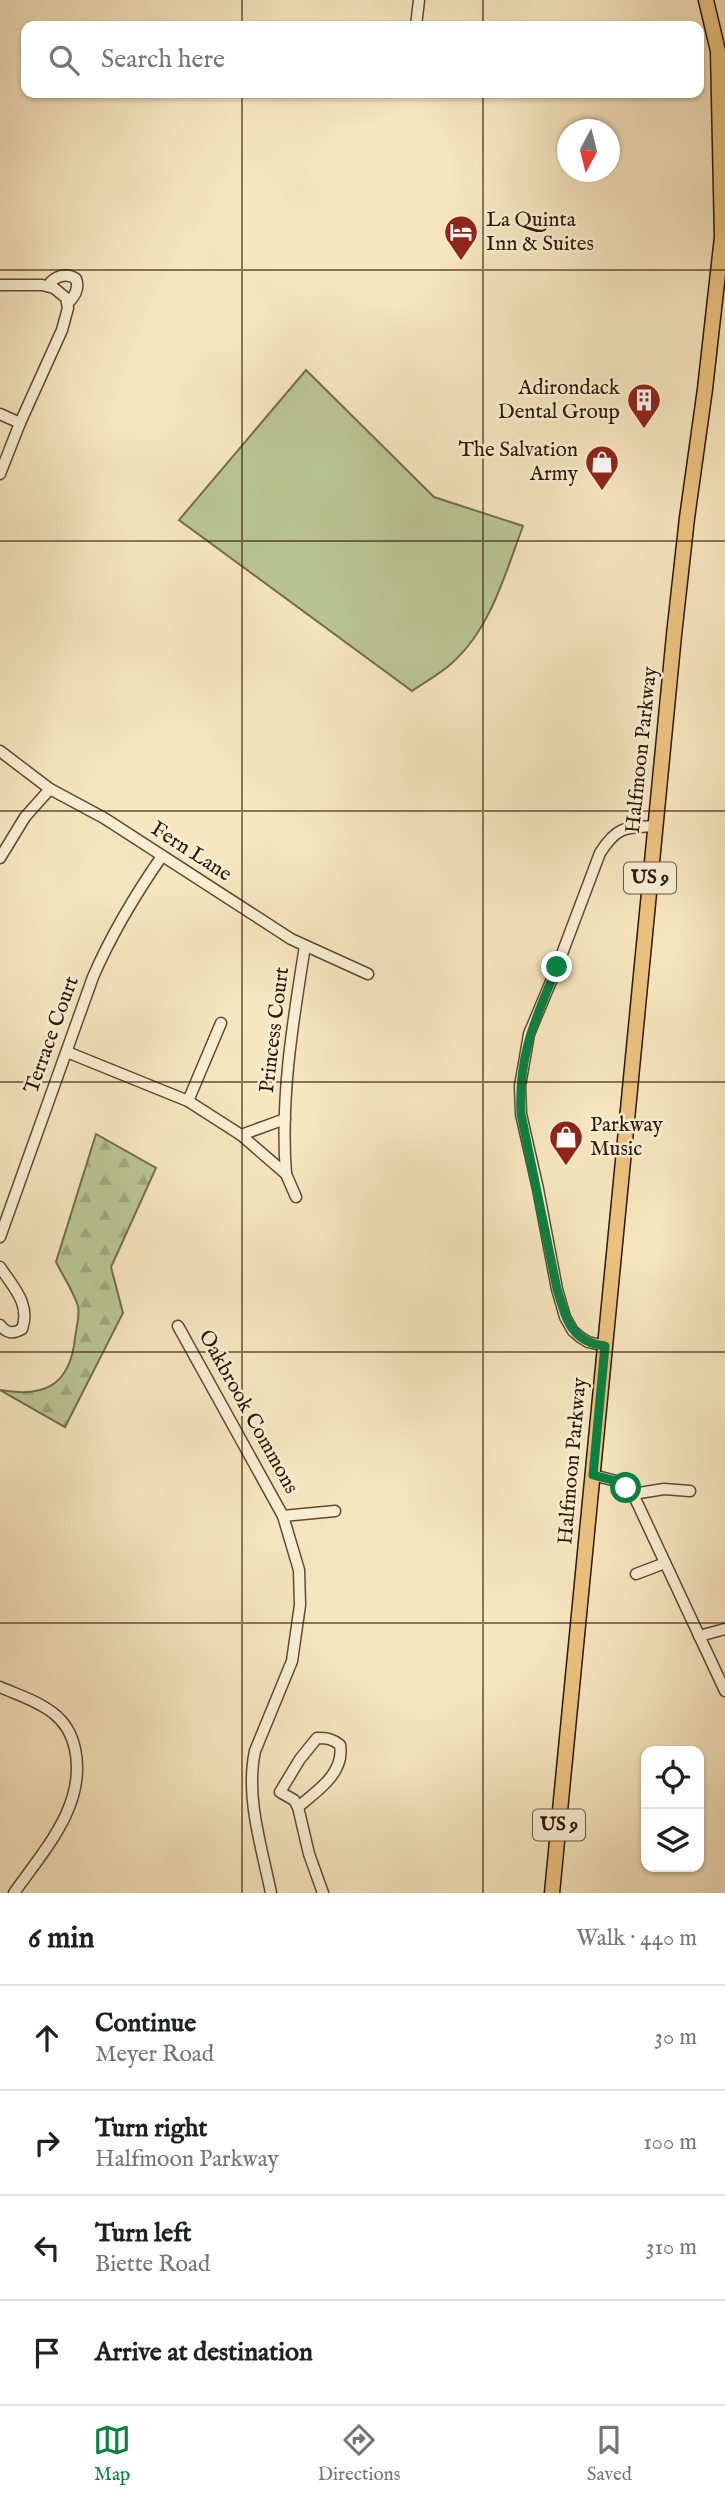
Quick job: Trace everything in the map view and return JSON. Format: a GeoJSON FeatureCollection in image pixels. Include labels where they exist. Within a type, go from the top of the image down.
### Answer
{"type":"FeatureCollection","features":[{"type":"Feature","properties":{"kind":"main road","name":"Halfmoon Parkway"},"geometry":{"type":"LineString","coordinates":[[552,1893],[687,518],[722,237],[718,51],[706,0]]}},
{"type":"Feature","properties":{"kind":"street"},"geometry":{"type":"LineString","coordinates":[[417,21],[419,0]]}},
{"type":"Feature","properties":{"kind":"street"},"geometry":{"type":"LineString","coordinates":[[0,474],[62,330],[68,303],[78,288],[76,279],[69,275],[52,280],[48,286]]}},
{"type":"Feature","properties":{"kind":"street"},"geometry":{"type":"LineString","coordinates":[[0,285],[48,286],[62,293],[68,303]]}},
{"type":"Feature","properties":{"kind":"street"},"geometry":{"type":"LineString","coordinates":[[0,414],[20,423]]}},
{"type":"Feature","properties":{"kind":"street","name":"Fern Lane"},"geometry":{"type":"LineString","coordinates":[[0,751],[50,789],[104,818],[291,939],[368,974]]}},
{"type":"Feature","properties":{"kind":"street"},"geometry":{"type":"LineString","coordinates":[[0,859],[25,817],[50,789]]}},
{"type":"Feature","properties":{"kind":"street"},"geometry":{"type":"LineString","coordinates":[[605,1346],[580,1337],[565,1317],[521,1114],[520,1086],[529,1034],[600,852],[620,829],[656,826]]}},
{"type":"Feature","properties":{"kind":"street","name":"Terrace Court"},"geometry":{"type":"LineString","coordinates":[[0,1237],[93,977],[111,936],[162,856]]}},
{"type":"Feature","properties":{"kind":"street","name":"Princess Court"},"geometry":{"type":"LineString","coordinates":[[296,1197],[286,1174],[283,1142],[289,1051],[305,946]]}},
{"type":"Feature","properties":{"kind":"street"},"geometry":{"type":"LineString","coordinates":[[188,1101],[221,1023]]}},
{"type":"Feature","properties":{"kind":"street","name":"Princess Court"},"geometry":{"type":"LineString","coordinates":[[66,1052],[188,1101],[241,1135],[286,1174]]}},
{"type":"Feature","properties":{"kind":"street","name":"Princess Court"},"geometry":{"type":"LineString","coordinates":[[241,1135],[285,1119]]}},
{"type":"Feature","properties":{"kind":"street"},"geometry":{"type":"LineString","coordinates":[[0,1267],[23,1303],[26,1318],[22,1329],[15,1333],[8,1332],[0,1325]]}},
{"type":"Feature","properties":{"kind":"street","name":"Oakbrook Commons"},"geometry":{"type":"LineString","coordinates":[[178,1326],[283,1516],[299,1570],[300,1605],[292,1661],[251,1767],[254,1801],[271,1893]]}},
{"type":"Feature","properties":{"kind":"street"},"geometry":{"type":"LineString","coordinates":[[593,1475],[616,1481],[633,1494],[725,1691]]}},
{"type":"Feature","properties":{"kind":"street"},"geometry":{"type":"LineString","coordinates":[[633,1494],[664,1489],[690,1491]]}},
{"type":"Feature","properties":{"kind":"street","name":"Oakbrook Commons"},"geometry":{"type":"LineString","coordinates":[[283,1516],[335,1511]]}},
{"type":"Feature","properties":{"kind":"street"},"geometry":{"type":"LineString","coordinates":[[636,1574],[665,1563]]}},
{"type":"Feature","properties":{"kind":"street"},"geometry":{"type":"LineString","coordinates":[[699,1636],[725,1629]]}},
{"type":"Feature","properties":{"kind":"street"},"geometry":{"type":"LineString","coordinates":[[0,1687],[52,1711],[63,1722],[73,1739],[78,1769],[73,1801],[58,1829],[14,1893]]}},
{"type":"Feature","properties":{"kind":"street"},"geometry":{"type":"LineString","coordinates":[[298,1807],[338,1768],[342,1756],[340,1745],[335,1741],[317,1738],[300,1759],[281,1792],[294,1800],[298,1807],[309,1854],[323,1893]]}},
{"type":"Feature","properties":{"kind":"green space"},"geometry":{"type":"Polygon","coordinates":[[[306,370],[434,497],[523,526],[503,581],[477,634],[452,663],[412,691],[179,520],[306,370]]]}},
{"type":"Feature","properties":{"kind":"green space"},"geometry":{"type":"Polygon","coordinates":[[[96,1134],[156,1168],[111,1267],[123,1313],[65,1427],[0,1390],[30,1392],[42,1389],[52,1385],[68,1367],[78,1322],[78,1306],[56,1262],[96,1134]]]}},
{"type":"Feature","properties":{"kind":"place","name":"La Quinta Inn & Suites"},"geometry":{"type":"Point","coordinates":[461,262]}},
{"type":"Feature","properties":{"kind":"place","name":"Adirondack Dental Group"},"geometry":{"type":"Point","coordinates":[644,430]}},
{"type":"Feature","properties":{"kind":"place","name":"The Salvation Army"},"geometry":{"type":"Point","coordinates":[602,492]}},
{"type":"Feature","properties":{"kind":"place","name":"Parkway Music"},"geometry":{"type":"Point","coordinates":[566,1167]}},
{"type":"Feature","properties":{"kind":"route"},"geometry":{"type":"LineString","coordinates":[[557,967],[525,1049],[520,1086],[521,1114],[565,1317],[580,1337],[605,1346],[593,1475],[616,1481],[626,1488]]}}]}
